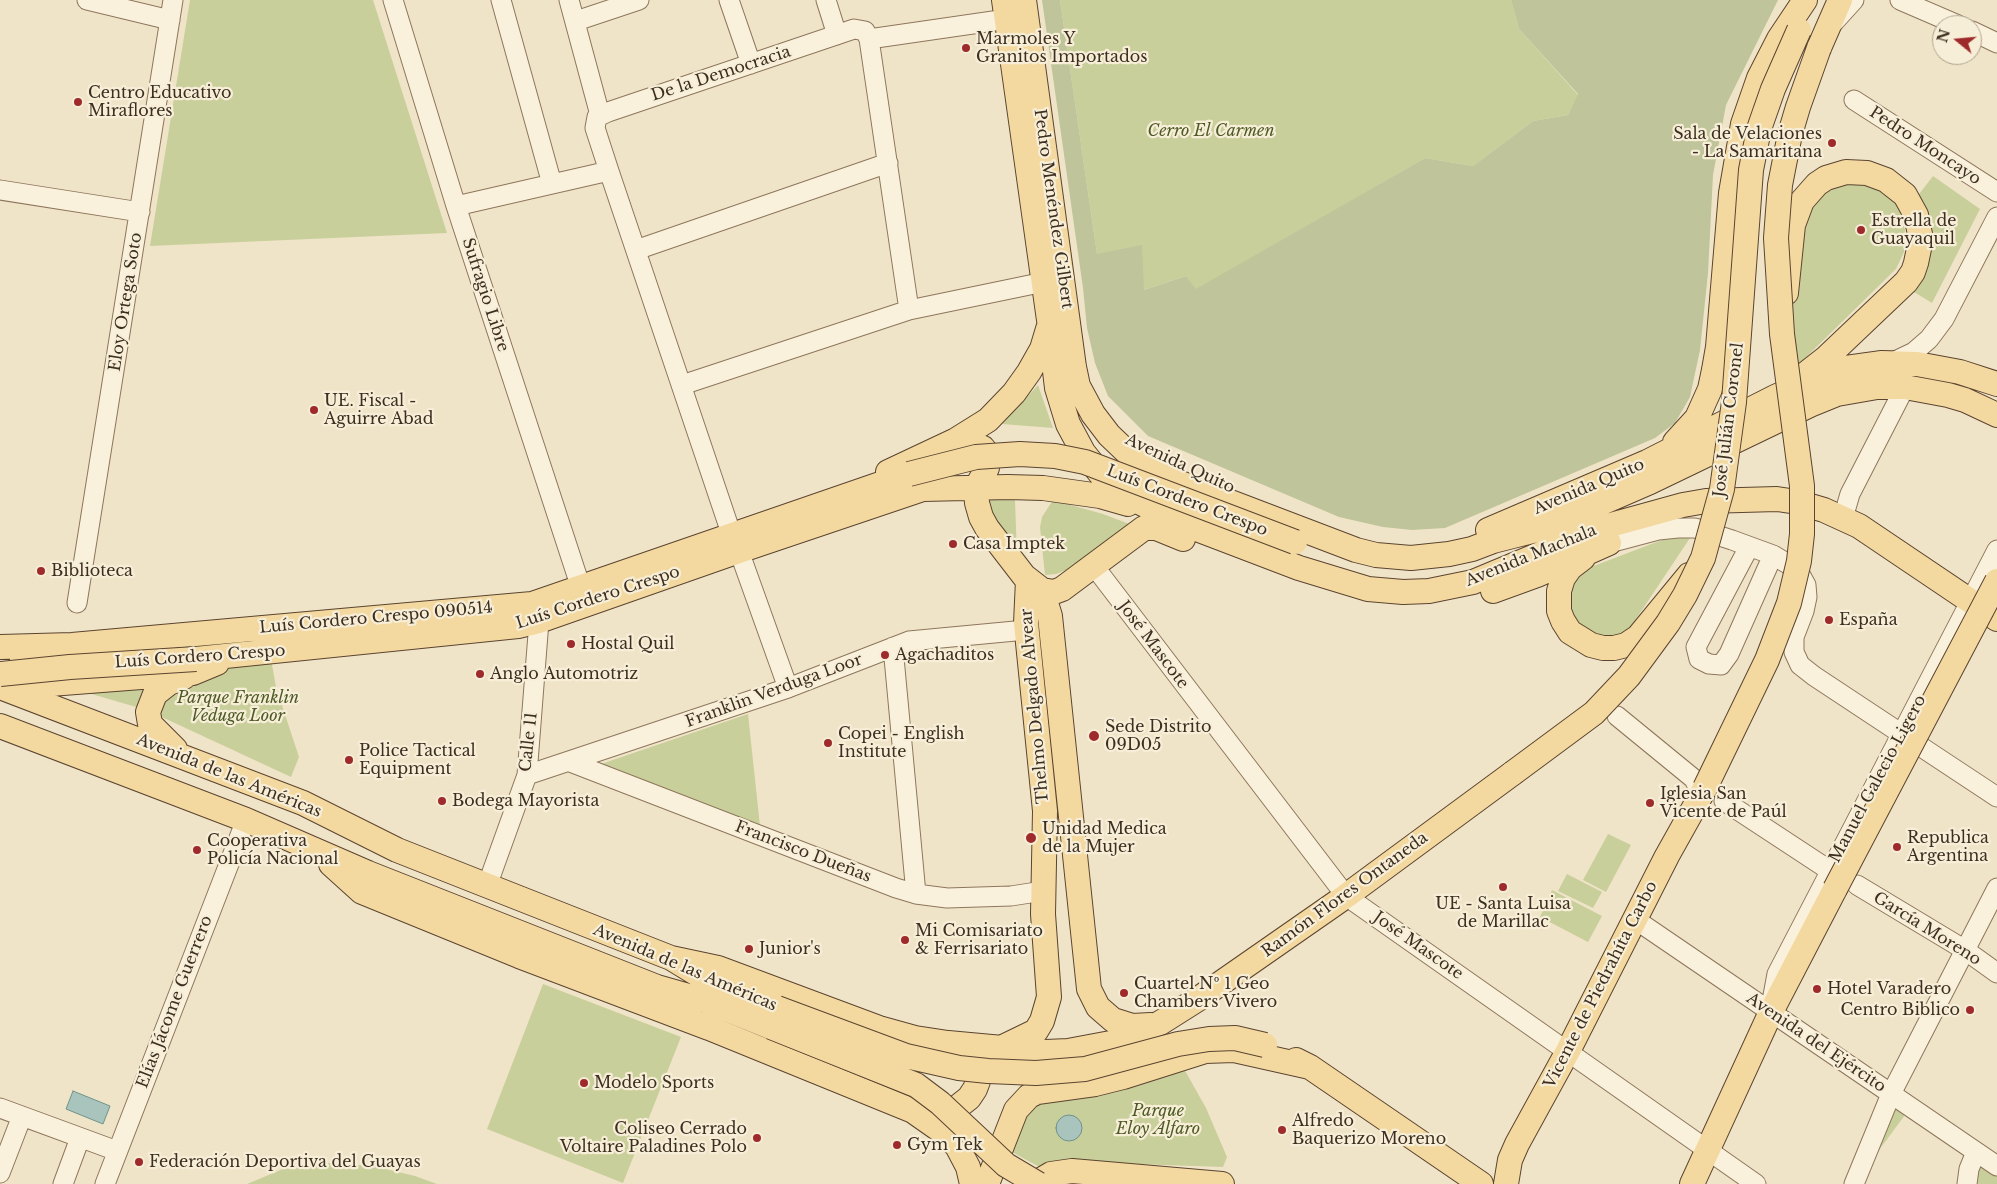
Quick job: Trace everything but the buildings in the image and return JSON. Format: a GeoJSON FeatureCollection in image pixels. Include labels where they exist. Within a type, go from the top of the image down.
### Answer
{"type":"FeatureCollection","features":[{"type":"Feature","properties":{"kind":"main road","name":"Pedro Menéndez Gilbert"},"geometry":{"type":"LineString","coordinates":[[1024,0],[1074,367],[1078,386],[1093,414]]}},
{"type":"Feature","properties":{"kind":"main road"},"geometry":{"type":"LineString","coordinates":[[1647,462],[1679,439],[1688,429],[1697,418],[1710,389],[1718,347],[1731,193],[1743,124],[1759,78],[1779,39],[1805,0]]}},
{"type":"Feature","properties":{"kind":"main road","name":"José Julián Coronel"},"geometry":{"type":"LineString","coordinates":[[1513,773],[1594,713],[1629,676],[1668,623],[1685,595],[1703,558],[1722,489],[1734,402],[1751,170],[1759,129],[1773,89],[1813,0]]}},
{"type":"Feature","properties":{"kind":"main road"},"geometry":{"type":"LineString","coordinates":[[1710,794],[1774,645],[1790,603],[1799,561],[1802,526],[1800,462],[1782,334],[1776,238],[1780,185],[1798,107],[1823,39],[1840,0]]}},
{"type":"Feature","properties":{"kind":"main road","name":"Pedro Menéndez Gilbert"},"geometry":{"type":"LineString","coordinates":[[1006,9],[1049,320]]}},
{"type":"Feature","properties":{"kind":"main road"},"geometry":{"type":"LineString","coordinates":[[1775,397],[1826,358],[1906,282],[1912,272],[1916,263],[1920,239],[1918,221],[1912,205],[1905,196],[1886,180],[1878,176],[1856,172],[1836,175],[1826,178],[1817,184],[1802,201],[1793,225],[1782,334]]}},
{"type":"Feature","properties":{"kind":"main road"},"geometry":{"type":"LineString","coordinates":[[825,502],[956,440],[988,420],[1014,393],[1042,349],[1049,320]]}},
{"type":"Feature","properties":{"kind":"main road","name":"Avenida Machala"},"geometry":{"type":"LineString","coordinates":[[1049,320],[1057,388],[1068,424],[1094,468],[1114,488],[1180,523],[1335,580],[1368,589],[1403,592],[1429,591],[1473,582],[1607,526],[1683,505],[1706,501],[1757,498],[1797,502],[1824,510],[1859,526],[1997,619]]}},
{"type":"Feature","properties":{"kind":"main road","name":"Avenida Quito"},"geometry":{"type":"LineString","coordinates":[[1093,414],[1127,442],[1165,461],[1310,520],[1355,536],[1390,545],[1426,545],[1482,532],[1647,462],[1775,397],[1837,370],[1867,364],[1893,362],[1917,364],[1960,372],[1997,384]]}},
{"type":"Feature","properties":{"kind":"main road","name":"Avenida Quito"},"geometry":{"type":"LineString","coordinates":[[1093,414],[1109,435],[1131,456],[1175,481],[1356,550],[1392,557],[1411,558],[1472,549],[1493,541],[1544,528],[1650,482],[1810,405],[1837,394],[1877,387],[1905,387],[1965,400],[1997,415]]}},
{"type":"Feature","properties":{"kind":"main road"},"geometry":{"type":"LineString","coordinates":[[956,440],[974,444],[983,448],[987,453],[987,468],[976,488],[977,503],[984,522],[1035,585]]}},
{"type":"Feature","properties":{"kind":"main road","name":"Luís Cordero Crespo"},"geometry":{"type":"LineString","coordinates":[[825,502],[909,474],[976,457],[1020,454],[1055,456],[1093,465],[1295,542],[1368,566],[1410,571],[1429,570],[1468,562],[1499,551],[1544,528]]}},
{"type":"Feature","properties":{"kind":"main road","name":"Luís Cordero Crespo"},"geometry":{"type":"LineString","coordinates":[[0,674],[70,667],[194,666],[236,655],[518,626],[539,621],[735,543],[914,491],[976,488],[1043,488],[1100,496],[1120,501],[1180,523]]}},
{"type":"Feature","properties":{"kind":"main road","name":"Luís Cordero Crespo 090514"},"geometry":{"type":"LineString","coordinates":[[0,647],[72,645],[532,604],[679,552],[735,543],[825,502]]}},
{"type":"Feature","properties":{"kind":"main road"},"geometry":{"type":"LineString","coordinates":[[1658,513],[1579,560],[1563,578],[1559,591],[1559,611],[1570,632],[1580,640],[1603,648],[1626,645],[1638,637],[1703,558]]}},
{"type":"Feature","properties":{"kind":"main road","name":"Avenida Machala"},"geometry":{"type":"LineString","coordinates":[[1035,585],[1054,592],[1062,589],[1140,530],[1150,527],[1331,597],[1357,603],[1408,607],[1432,605],[1480,595],[1537,575],[1609,543]]}},
{"type":"Feature","properties":{"kind":"main road","name":"Manuel Galecio Ligero"},"geometry":{"type":"LineString","coordinates":[[1692,1184],[1771,1012],[1997,581]]}},
{"type":"Feature","properties":{"kind":"main road","name":"Thelmo Delgado Alvear"},"geometry":{"type":"LineString","coordinates":[[1001,1048],[1036,1031],[1046,1009],[1049,986],[1043,914],[1045,811],[1025,606],[1035,585]]}},
{"type":"Feature","properties":{"kind":"main road","name":"Thelmo Delgado Alvear"},"geometry":{"type":"LineString","coordinates":[[1035,585],[1050,616],[1089,989],[1098,1007],[1113,1020],[1122,1024],[1138,1026],[1160,1023]]}},
{"type":"Feature","properties":{"kind":"main road"},"geometry":{"type":"LineString","coordinates":[[44,646],[31,650],[23,658],[21,663],[22,674],[26,678],[50,684],[194,666]]}},
{"type":"Feature","properties":{"kind":"main road"},"geometry":{"type":"LineString","coordinates":[[184,757],[150,724],[148,712],[156,694],[163,687],[194,666]]}},
{"type":"Feature","properties":{"kind":"main road","name":"Avenida de las Américas"},"geometry":{"type":"LineString","coordinates":[[0,687],[303,803],[397,850],[671,958],[774,1017],[916,1085],[940,1103],[1006,1165],[1038,1184]]}},
{"type":"Feature","properties":{"kind":"main road","name":"Avenida de las Américas"},"geometry":{"type":"LineString","coordinates":[[0,726],[246,820],[457,919],[709,1028],[913,1111]]}},
{"type":"Feature","properties":{"kind":"main road","name":"Ramón Flores Ontaneda"},"geometry":{"type":"LineString","coordinates":[[1001,1048],[1046,1052],[1068,1051],[1116,1042],[1160,1023],[1346,896],[1513,773]]}},
{"type":"Feature","properties":{"kind":"main road","name":"Vicente de Piedrahíta Carbo"},"geometry":{"type":"LineString","coordinates":[[1506,1184],[1506,1173],[1513,1152],[1568,1051],[1667,856],[1710,794]]}},
{"type":"Feature","properties":{"kind":"main road","name":"Avenida de las Américas"},"geometry":{"type":"LineString","coordinates":[[457,919],[657,987],[774,1017],[906,1056],[959,1068],[1036,1073],[1086,1069],[1186,1042],[1209,1038],[1235,1038],[1265,1045],[1310,1067],[1481,1184]]}},
{"type":"Feature","properties":{"kind":"main road"},"geometry":{"type":"LineString","coordinates":[[671,958],[718,968],[897,1034],[948,1043],[1001,1048]]}},
{"type":"Feature","properties":{"kind":"main road"},"geometry":{"type":"LineString","coordinates":[[657,987],[709,1028]]}},
{"type":"Feature","properties":{"kind":"main road"},"geometry":{"type":"LineString","coordinates":[[913,1111],[926,1114],[945,1114],[963,1104],[975,1089],[978,1081],[977,1064],[968,1053],[948,1043]]}},
{"type":"Feature","properties":{"kind":"main road"},"geometry":{"type":"LineString","coordinates":[[987,1184],[1016,1110],[1029,1096],[1037,1092],[1095,1084],[1205,1051],[1234,1050],[1310,1067]]}},
{"type":"Feature","properties":{"kind":"main road"},"geometry":{"type":"LineString","coordinates":[[979,1184],[993,1122],[1004,1100],[1040,1067],[1068,1051]]}},
{"type":"Feature","properties":{"kind":"main road"},"geometry":{"type":"LineString","coordinates":[[913,1111],[937,1127],[957,1146],[968,1167],[972,1184]]}},
{"type":"Feature","properties":{"kind":"main road"},"geometry":{"type":"LineString","coordinates":[[1034,1184],[1051,1174],[1072,1171],[1222,1184]]}},
{"type":"Feature","properties":{"kind":"street"},"geometry":{"type":"LineString","coordinates":[[87,0],[170,20]]}},
{"type":"Feature","properties":{"kind":"street","name":"Eloy Ortega Soto"},"geometry":{"type":"LineString","coordinates":[[77,603],[173,0]]}},
{"type":"Feature","properties":{"kind":"street","name":"Sufragio Libre"},"geometry":{"type":"LineString","coordinates":[[393,0],[456,206],[581,588]]}},
{"type":"Feature","properties":{"kind":"street"},"geometry":{"type":"LineString","coordinates":[[501,0],[552,184]]}},
{"type":"Feature","properties":{"kind":"street"},"geometry":{"type":"LineString","coordinates":[[569,0],[576,20],[600,115],[596,120],[596,128],[609,171],[735,543],[788,688]]}},
{"type":"Feature","properties":{"kind":"street"},"geometry":{"type":"LineString","coordinates":[[576,20],[639,0]]}},
{"type":"Feature","properties":{"kind":"street"},"geometry":{"type":"LineString","coordinates":[[729,0],[751,64]]}},
{"type":"Feature","properties":{"kind":"street"},"geometry":{"type":"LineString","coordinates":[[826,0],[837,35]]}},
{"type":"Feature","properties":{"kind":"street"},"geometry":{"type":"LineString","coordinates":[[1823,39],[1854,0]]}},
{"type":"Feature","properties":{"kind":"street"},"geometry":{"type":"LineString","coordinates":[[1900,0],[1935,15]]}},
{"type":"Feature","properties":{"kind":"street"},"geometry":{"type":"LineString","coordinates":[[909,310],[869,39],[1006,9]]}},
{"type":"Feature","properties":{"kind":"street","name":"De la Democracia"},"geometry":{"type":"LineString","coordinates":[[600,115],[858,29],[865,31],[869,39]]}},
{"type":"Feature","properties":{"kind":"street"},"geometry":{"type":"LineString","coordinates":[[1982,36],[1997,43]]}},
{"type":"Feature","properties":{"kind":"street","name":"Pedro Moncayo"},"geometry":{"type":"LineString","coordinates":[[1854,100],[1997,192]]}},
{"type":"Feature","properties":{"kind":"street"},"geometry":{"type":"LineString","coordinates":[[636,250],[888,163]]}},
{"type":"Feature","properties":{"kind":"street"},"geometry":{"type":"LineString","coordinates":[[456,206],[609,171]]}},
{"type":"Feature","properties":{"kind":"street"},"geometry":{"type":"LineString","coordinates":[[0,190],[140,212]]}},
{"type":"Feature","properties":{"kind":"street"},"geometry":{"type":"LineString","coordinates":[[1893,362],[1914,352],[1929,339],[1939,326],[1997,217]]}},
{"type":"Feature","properties":{"kind":"street"},"geometry":{"type":"LineString","coordinates":[[682,385],[909,310],[1044,282]]}},
{"type":"Feature","properties":{"kind":"street"},"geometry":{"type":"LineString","coordinates":[[1843,518],[1850,494],[1905,387]]}},
{"type":"Feature","properties":{"kind":"street"},"geometry":{"type":"LineString","coordinates":[[1609,543],[1658,530],[1695,528],[1750,546],[1773,555],[1788,564],[1800,574],[1806,585],[1807,597],[1794,638],[1794,652],[1800,665],[1901,735],[1997,797]]}},
{"type":"Feature","properties":{"kind":"street"},"geometry":{"type":"LineString","coordinates":[[1750,546],[1696,647],[1699,659],[1709,664],[1721,665],[1729,654],[1773,555]]}},
{"type":"Feature","properties":{"kind":"street","name":"Manuel Galecio Ligero"},"geometry":{"type":"LineString","coordinates":[[1840,881],[1901,735],[1997,550]]}},
{"type":"Feature","properties":{"kind":"street","name":"José Mascote"},"geometry":{"type":"LineString","coordinates":[[1094,566],[1346,896],[1756,1184]]}},
{"type":"Feature","properties":{"kind":"street"},"geometry":{"type":"LineString","coordinates":[[1734,577],[1759,587]]}},
{"type":"Feature","properties":{"kind":"street","name":"Calle 11"},"geometry":{"type":"LineString","coordinates":[[487,886],[526,775],[539,621]]}},
{"type":"Feature","properties":{"kind":"street","name":"Franklin Verduga Loor"},"geometry":{"type":"LineString","coordinates":[[526,775],[570,762],[788,688],[909,641],[1026,630]]}},
{"type":"Feature","properties":{"kind":"street"},"geometry":{"type":"LineString","coordinates":[[893,647],[916,894]]}},
{"type":"Feature","properties":{"kind":"street","name":"García Moreno"},"geometry":{"type":"LineString","coordinates":[[1617,716],[1689,774],[1710,794],[1840,881],[1965,950],[1997,973]]}},
{"type":"Feature","properties":{"kind":"street","name":"Francisco Dueñas"},"geometry":{"type":"LineString","coordinates":[[570,762],[896,888],[916,894],[947,898],[1011,896],[1044,891]]}},
{"type":"Feature","properties":{"kind":"street","name":"Elías Jácome Guerrero"},"geometry":{"type":"LineString","coordinates":[[105,1184],[246,820]]}},
{"type":"Feature","properties":{"kind":"street"},"geometry":{"type":"LineString","coordinates":[[1854,1184],[1891,1094],[1997,888]]}},
{"type":"Feature","properties":{"kind":"street","name":"Avenida del Ejército"},"geometry":{"type":"LineString","coordinates":[[1636,920],[1997,1166]]}},
{"type":"Feature","properties":{"kind":"street"},"geometry":{"type":"LineString","coordinates":[[0,1108],[117,1151]]}},
{"type":"Feature","properties":{"kind":"street"},"geometry":{"type":"LineString","coordinates":[[0,1173],[22,1116]]}},
{"type":"Feature","properties":{"kind":"street"},"geometry":{"type":"LineString","coordinates":[[63,1184],[80,1138]]}},
{"type":"Feature","properties":{"kind":"street"},"geometry":{"type":"LineString","coordinates":[[1967,1184],[1969,1169],[1976,1152]]}},
{"type":"Feature","properties":{"kind":"green space"},"geometry":{"type":"Polygon","coordinates":[[[190,0],[373,0],[447,233],[150,246],[190,0]]]}},
{"type":"Feature","properties":{"kind":"green space"},"geometry":{"type":"Polygon","coordinates":[[[1042,0],[1060,0],[1097,254],[1142,245],[1144,290],[1186,276],[1196,289],[1425,158],[1473,166],[1533,121],[1568,115],[1578,94],[1519,29],[1511,0],[1778,0],[1726,105],[1713,175],[1708,273],[1700,350],[1690,397],[1675,423],[1655,438],[1445,528],[1412,530],[1383,527],[1339,517],[1148,436],[1108,396],[1095,363],[1087,328],[1042,0]]]}},
{"type":"Feature","properties":{"kind":"green space","name":"Cerro El Carmen"},"geometry":{"type":"Polygon","coordinates":[[[1060,0],[1511,0],[1519,29],[1578,95],[1568,115],[1533,121],[1473,166],[1425,158],[1196,290],[1186,276],[1144,290],[1097,254],[1060,0]]]}},
{"type":"Feature","properties":{"kind":"green space"},"geometry":{"type":"Polygon","coordinates":[[[1933,176],[1980,209],[1932,303],[1909,289],[1913,202],[1933,176]]]}},
{"type":"Feature","properties":{"kind":"green space"},"geometry":{"type":"Polygon","coordinates":[[[1861,181],[1891,197],[1900,210],[1905,230],[1904,252],[1896,269],[1796,367],[1790,311],[1798,221],[1830,186],[1861,181]]]}},
{"type":"Feature","properties":{"kind":"green space"},"geometry":{"type":"Polygon","coordinates":[[[1038,385],[1053,428],[1002,424],[1038,385]]]}},
{"type":"Feature","properties":{"kind":"green space"},"geometry":{"type":"Polygon","coordinates":[[[985,498],[1015,500],[1017,556],[988,521],[985,498]]]}},
{"type":"Feature","properties":{"kind":"green space"},"geometry":{"type":"Polygon","coordinates":[[[1053,500],[1103,514],[1132,525],[1099,546],[1074,567],[1056,574],[1045,575],[1040,527],[1042,517],[1053,500]]]}},
{"type":"Feature","properties":{"kind":"green space"},"geometry":{"type":"Polygon","coordinates":[[[1675,535],[1690,538],[1622,640],[1583,639],[1564,593],[1583,570],[1675,535]]]}},
{"type":"Feature","properties":{"kind":"green space","name":"Parque Franklin Veduga Loor"},"geometry":{"type":"Polygon","coordinates":[[[271,659],[276,687],[299,757],[291,777],[151,712],[193,677],[271,659]]]}},
{"type":"Feature","properties":{"kind":"green space"},"geometry":{"type":"Polygon","coordinates":[[[148,681],[143,709],[71,688],[148,681]]]}},
{"type":"Feature","properties":{"kind":"green space"},"geometry":{"type":"Polygon","coordinates":[[[748,714],[760,826],[598,765],[748,714]]]}},
{"type":"Feature","properties":{"kind":"green space"},"geometry":{"type":"Polygon","coordinates":[[[1608,834],[1631,845],[1606,892],[1583,880],[1608,834]]]}},
{"type":"Feature","properties":{"kind":"green space"},"geometry":{"type":"Polygon","coordinates":[[[1567,874],[1602,892],[1593,908],[1558,891],[1567,874]]]}},
{"type":"Feature","properties":{"kind":"green space"},"geometry":{"type":"Polygon","coordinates":[[[1552,890],[1602,916],[1588,942],[1540,917],[1552,890]]]}},
{"type":"Feature","properties":{"kind":"green space","name":"Modelo Sports"},"geometry":{"type":"Polygon","coordinates":[[[543,984],[681,1037],[623,1183],[487,1129],[543,984]]]}},
{"type":"Feature","properties":{"kind":"green space","name":"Parque Eloy Alfaro"},"geometry":{"type":"Polygon","coordinates":[[[1183,1067],[1206,1108],[1227,1157],[1223,1167],[1074,1162],[1045,1170],[1010,1151],[1027,1106],[1183,1067]]]}},
{"type":"Feature","properties":{"kind":"green space"},"geometry":{"type":"Polygon","coordinates":[[[1895,1101],[1908,1111],[1865,1169],[1895,1101]]]}},
{"type":"Feature","properties":{"kind":"green space"},"geometry":{"type":"Polygon","coordinates":[[[330,1163],[373,1166],[415,1176],[437,1184],[247,1184],[283,1169],[330,1163]]]}},
{"type":"Feature","properties":{"kind":"green space"},"geometry":{"type":"Polygon","coordinates":[[[1977,1164],[1997,1170],[1997,1184],[1973,1184],[1977,1164]]]}},
{"type":"Feature","properties":{"kind":"water"},"geometry":{"type":"Polygon","coordinates":[[[73,1091],[110,1106],[103,1124],[66,1109],[73,1091]]]}},
{"type":"Feature","properties":{"kind":"water"},"geometry":{"type":"Polygon","coordinates":[[[1069,1115],[1078,1119],[1082,1128],[1078,1137],[1069,1141],[1060,1137],[1056,1128],[1060,1119],[1069,1115]]]}},
{"type":"Feature","properties":{"kind":"place","name":"Marmoles Y Granitos Importados"},"geometry":{"type":"Point","coordinates":[966,48]}},
{"type":"Feature","properties":{"kind":"place","name":"Centro Educativo Miraflores"},"geometry":{"type":"Point","coordinates":[78,102]}},
{"type":"Feature","properties":{"kind":"place","name":"Sala de Velaciones - La Samaritana"},"geometry":{"type":"Point","coordinates":[1832,143]}},
{"type":"Feature","properties":{"kind":"place","name":"Estrella de Guayaquil"},"geometry":{"type":"Point","coordinates":[1861,230]}},
{"type":"Feature","properties":{"kind":"place","name":"UE. Fiscal - Aguirre Abad"},"geometry":{"type":"Point","coordinates":[314,410]}},
{"type":"Feature","properties":{"kind":"place","name":"Casa Imptek"},"geometry":{"type":"Point","coordinates":[953,544]}},
{"type":"Feature","properties":{"kind":"place","name":"Biblioteca"},"geometry":{"type":"Point","coordinates":[41,571]}},
{"type":"Feature","properties":{"kind":"place","name":"España"},"geometry":{"type":"Point","coordinates":[1829,620]}},
{"type":"Feature","properties":{"kind":"place","name":"Hostal Quil"},"geometry":{"type":"Point","coordinates":[571,644]}},
{"type":"Feature","properties":{"kind":"place","name":"Agachaditos"},"geometry":{"type":"Point","coordinates":[885,655]}},
{"type":"Feature","properties":{"kind":"place","name":"Anglo Automotriz"},"geometry":{"type":"Point","coordinates":[480,674]}},
{"type":"Feature","properties":{"kind":"place","name":"Sede Distrito 09D05"},"geometry":{"type":"Point","coordinates":[1094,736]}},
{"type":"Feature","properties":{"kind":"place","name":"Copei - English Institute"},"geometry":{"type":"Point","coordinates":[828,743]}},
{"type":"Feature","properties":{"kind":"place","name":"Police Tactical Equipment"},"geometry":{"type":"Point","coordinates":[349,760]}},
{"type":"Feature","properties":{"kind":"place","name":"Bodega Mayorista"},"geometry":{"type":"Point","coordinates":[442,801]}},
{"type":"Feature","properties":{"kind":"place","name":"Iglesia San Vicente de Paúl"},"geometry":{"type":"Point","coordinates":[1650,803]}},
{"type":"Feature","properties":{"kind":"place","name":"Unidad Medica de la Mujer"},"geometry":{"type":"Point","coordinates":[1031,838]}},
{"type":"Feature","properties":{"kind":"place","name":"Republica Argentina"},"geometry":{"type":"Point","coordinates":[1897,847]}},
{"type":"Feature","properties":{"kind":"place","name":"Cooperativa Policía Nacional"},"geometry":{"type":"Point","coordinates":[197,850]}},
{"type":"Feature","properties":{"kind":"place","name":"UE - Santa Luisa de Marillac"},"geometry":{"type":"Point","coordinates":[1503,887]}},
{"type":"Feature","properties":{"kind":"place","name":"Mi Comisariato & Ferrisariato"},"geometry":{"type":"Point","coordinates":[905,940]}},
{"type":"Feature","properties":{"kind":"place","name":"Junior's"},"geometry":{"type":"Point","coordinates":[749,949]}},
{"type":"Feature","properties":{"kind":"place","name":"Hotel Varadero"},"geometry":{"type":"Point","coordinates":[1817,989]}},
{"type":"Feature","properties":{"kind":"place","name":"Cuartel Nº 1 Geo Chambers Vivero"},"geometry":{"type":"Point","coordinates":[1124,993]}},
{"type":"Feature","properties":{"kind":"place","name":"Centro Biblico"},"geometry":{"type":"Point","coordinates":[1970,1010]}},
{"type":"Feature","properties":{"kind":"place","name":"Modelo Sports"},"geometry":{"type":"Point","coordinates":[584,1083]}},
{"type":"Feature","properties":{"kind":"place","name":"Alfredo Baquerizo Moreno"},"geometry":{"type":"Point","coordinates":[1282,1130]}},
{"type":"Feature","properties":{"kind":"place","name":"Coliseo Cerrado Voltaire Paladines Polo"},"geometry":{"type":"Point","coordinates":[757,1138]}},
{"type":"Feature","properties":{"kind":"place","name":"Gym Tek"},"geometry":{"type":"Point","coordinates":[897,1145]}},
{"type":"Feature","properties":{"kind":"place","name":"Federación Deportiva del Guayas"},"geometry":{"type":"Point","coordinates":[139,1162]}}]}
